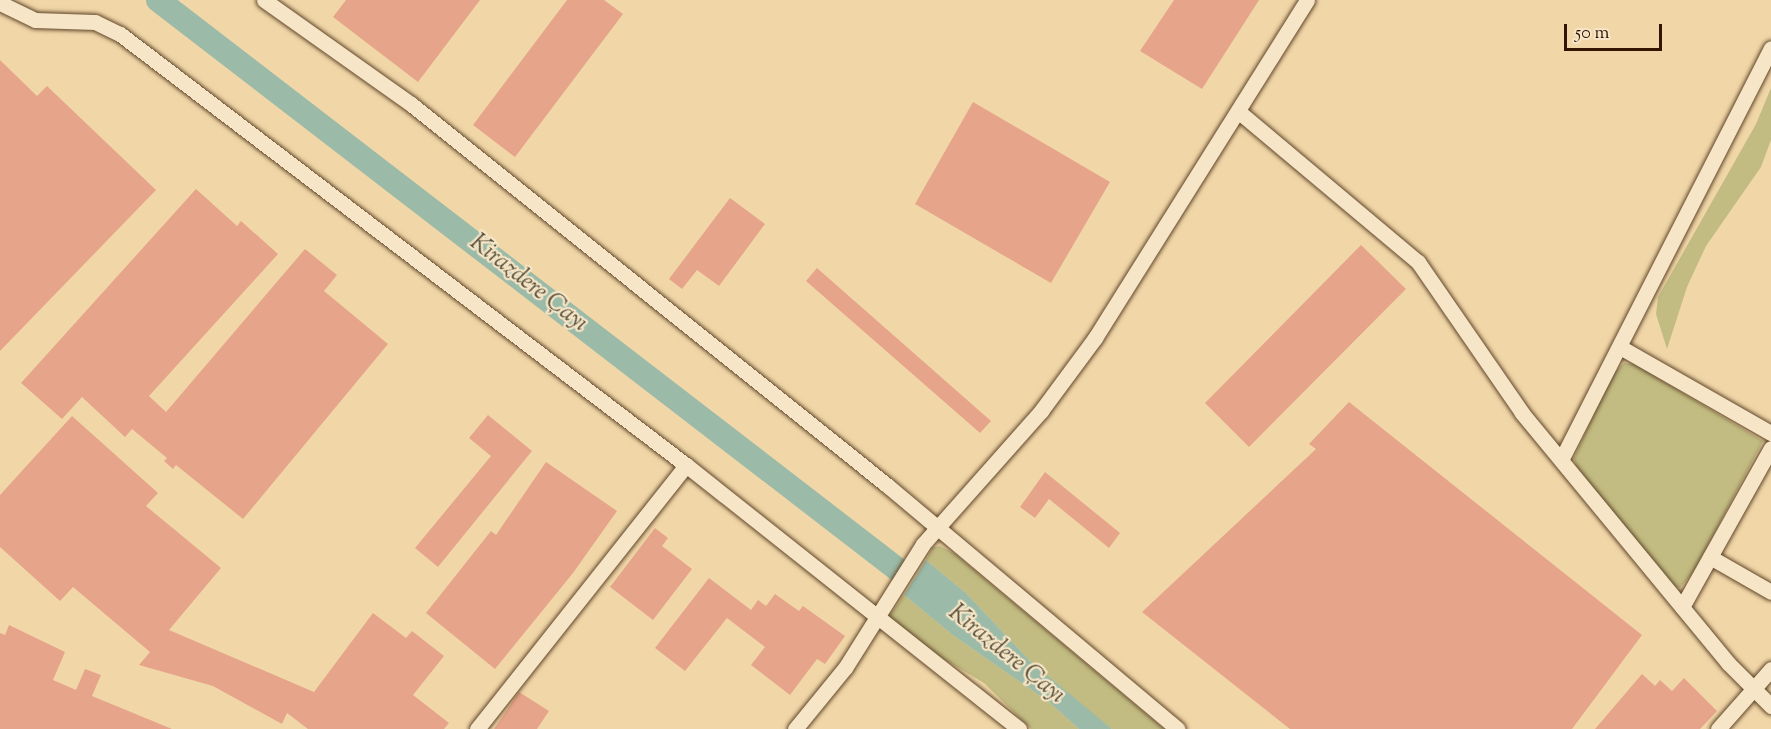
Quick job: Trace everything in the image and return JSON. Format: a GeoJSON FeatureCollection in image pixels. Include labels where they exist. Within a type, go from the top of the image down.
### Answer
{"type":"FeatureCollection","features":[{"type":"Feature","properties":{"kind":"street"},"geometry":{"type":"LineString","coordinates":[[264,0],[411,104],[937,528],[1178,729]]}},
{"type":"Feature","properties":{"kind":"street"},"geometry":{"type":"LineString","coordinates":[[795,729],[845,668],[937,528],[1041,411],[1095,338],[1307,0]]}},
{"type":"Feature","properties":{"kind":"street"},"geometry":{"type":"LineString","coordinates":[[0,3],[35,20],[95,22],[120,34],[686,465],[1019,729]]}},
{"type":"Feature","properties":{"kind":"street"},"geometry":{"type":"LineString","coordinates":[[1561,460],[1771,48]]}},
{"type":"Feature","properties":{"kind":"street"},"geometry":{"type":"LineString","coordinates":[[1238,111],[1418,262],[1522,413],[1682,607],[1753,690],[1771,706]]}},
{"type":"Feature","properties":{"kind":"street"},"geometry":{"type":"LineString","coordinates":[[1620,347],[1771,433]]}},
{"type":"Feature","properties":{"kind":"street"},"geometry":{"type":"LineString","coordinates":[[1682,607],[1771,448]]}},
{"type":"Feature","properties":{"kind":"street"},"geometry":{"type":"LineString","coordinates":[[477,729],[686,465]]}},
{"type":"Feature","properties":{"kind":"street"},"geometry":{"type":"LineString","coordinates":[[1710,557],[1771,592]]}},
{"type":"Feature","properties":{"kind":"street"},"geometry":{"type":"LineString","coordinates":[[1718,729],[1771,669]]}},
{"type":"Feature","properties":{"kind":"shaded area"},"geometry":{"type":"Polygon","coordinates":[[[1771,88],[1771,140],[1761,167],[1706,246],[1687,287],[1667,349],[1656,314],[1658,297],[1756,124],[1771,88]]]}},
{"type":"Feature","properties":{"kind":"shaded area"},"geometry":{"type":"Polygon","coordinates":[[[1624,363],[1634,364],[1763,441],[1694,571],[1680,588],[1673,586],[1577,470],[1574,458],[1611,377],[1624,363]]]}},
{"type":"Feature","properties":{"kind":"shaded area"},"geometry":{"type":"Polygon","coordinates":[[[940,546],[955,554],[1164,729],[1112,729],[1088,711],[1030,661],[967,594],[926,560],[933,547],[940,546]]]}},
{"type":"Feature","properties":{"kind":"shaded area"},"geometry":{"type":"Polygon","coordinates":[[[904,595],[954,636],[1049,702],[1079,729],[1031,729],[984,683],[935,654],[889,617],[904,595]]]}},
{"type":"Feature","properties":{"kind":"water"},"geometry":{"type":"Polygon","coordinates":[[[926,560],[967,594],[1030,661],[1112,729],[1079,729],[1049,702],[954,636],[904,595],[926,560]]]}},
{"type":"Feature","properties":{"kind":"building"},"geometry":{"type":"Polygon","coordinates":[[[346,0],[480,0],[418,82],[333,17],[346,0]]]}},
{"type":"Feature","properties":{"kind":"building"},"geometry":{"type":"Polygon","coordinates":[[[567,0],[604,0],[623,14],[515,157],[473,125],[567,0]]]}},
{"type":"Feature","properties":{"kind":"building"},"geometry":{"type":"Polygon","coordinates":[[[1174,0],[1259,0],[1202,89],[1140,51],[1174,0]]]}},
{"type":"Feature","properties":{"kind":"building"},"geometry":{"type":"Polygon","coordinates":[[[0,60],[37,96],[47,86],[156,190],[0,351],[0,60]]]}},
{"type":"Feature","properties":{"kind":"building"},"geometry":{"type":"Polygon","coordinates":[[[973,102],[1110,182],[1051,283],[915,204],[973,102]]]}},
{"type":"Feature","properties":{"kind":"building"},"geometry":{"type":"Polygon","coordinates":[[[196,189],[237,226],[241,221],[278,254],[149,396],[166,412],[305,249],[337,275],[324,291],[388,344],[243,519],[176,465],[173,469],[164,461],[167,458],[132,429],[125,437],[82,397],[62,419],[21,383],[196,189]]]}},
{"type":"Feature","properties":{"kind":"building"},"geometry":{"type":"Polygon","coordinates":[[[730,198],[765,224],[719,286],[697,270],[682,289],[669,279],[730,198]]]}},
{"type":"Feature","properties":{"kind":"building"},"geometry":{"type":"Polygon","coordinates":[[[1361,245],[1406,289],[1249,447],[1205,403],[1361,245]]]}},
{"type":"Feature","properties":{"kind":"building"},"geometry":{"type":"Polygon","coordinates":[[[817,268],[991,421],[980,433],[806,281],[817,268]]]}},
{"type":"Feature","properties":{"kind":"building"},"geometry":{"type":"Polygon","coordinates":[[[1349,402],[1642,635],[1572,729],[1290,729],[1142,612],[1316,449],[1309,444],[1349,402]]]}},
{"type":"Feature","properties":{"kind":"building"},"geometry":{"type":"Polygon","coordinates":[[[488,415],[532,451],[438,567],[415,548],[491,456],[469,438],[488,415]]]}},
{"type":"Feature","properties":{"kind":"building"},"geometry":{"type":"Polygon","coordinates":[[[72,416],[158,493],[146,506],[221,568],[169,630],[314,692],[373,613],[406,638],[412,631],[444,656],[413,695],[449,723],[444,729],[308,729],[287,713],[282,724],[213,686],[139,665],[150,652],[73,587],[60,601],[0,547],[0,495],[72,416]]]}},
{"type":"Feature","properties":{"kind":"building"},"geometry":{"type":"Polygon","coordinates":[[[546,462],[617,511],[573,573],[495,669],[426,613],[491,531],[496,535],[546,462]]]}},
{"type":"Feature","properties":{"kind":"building"},"geometry":{"type":"Polygon","coordinates":[[[1045,472],[1120,533],[1109,548],[1049,499],[1035,518],[1020,507],[1045,472]]]}},
{"type":"Feature","properties":{"kind":"building"},"geometry":{"type":"Polygon","coordinates":[[[655,528],[668,538],[662,546],[692,569],[653,620],[610,587],[655,528]]]}},
{"type":"Feature","properties":{"kind":"building"},"geometry":{"type":"Polygon","coordinates":[[[709,578],[751,610],[758,600],[766,606],[775,594],[799,611],[803,606],[845,636],[825,664],[817,659],[790,695],[751,665],[765,647],[727,618],[685,671],[655,648],[709,578]]]}},
{"type":"Feature","properties":{"kind":"building"},"geometry":{"type":"Polygon","coordinates":[[[9,625],[65,652],[53,680],[76,690],[85,669],[101,675],[92,696],[172,729],[0,729],[0,633],[5,635],[9,625]]]}},
{"type":"Feature","properties":{"kind":"building"},"geometry":{"type":"Polygon","coordinates":[[[1642,674],[1655,686],[1660,680],[1672,691],[1684,678],[1717,711],[1700,729],[1595,729],[1642,674]]]}},
{"type":"Feature","properties":{"kind":"building"},"geometry":{"type":"Polygon","coordinates":[[[519,692],[549,711],[537,729],[494,729],[519,692]]]}},
{"type":"Feature","properties":{"kind":"waterway","name":"Kirazdere Çayı"},"geometry":{"type":"LineString","coordinates":[[158,0],[897,569]]}}]}
